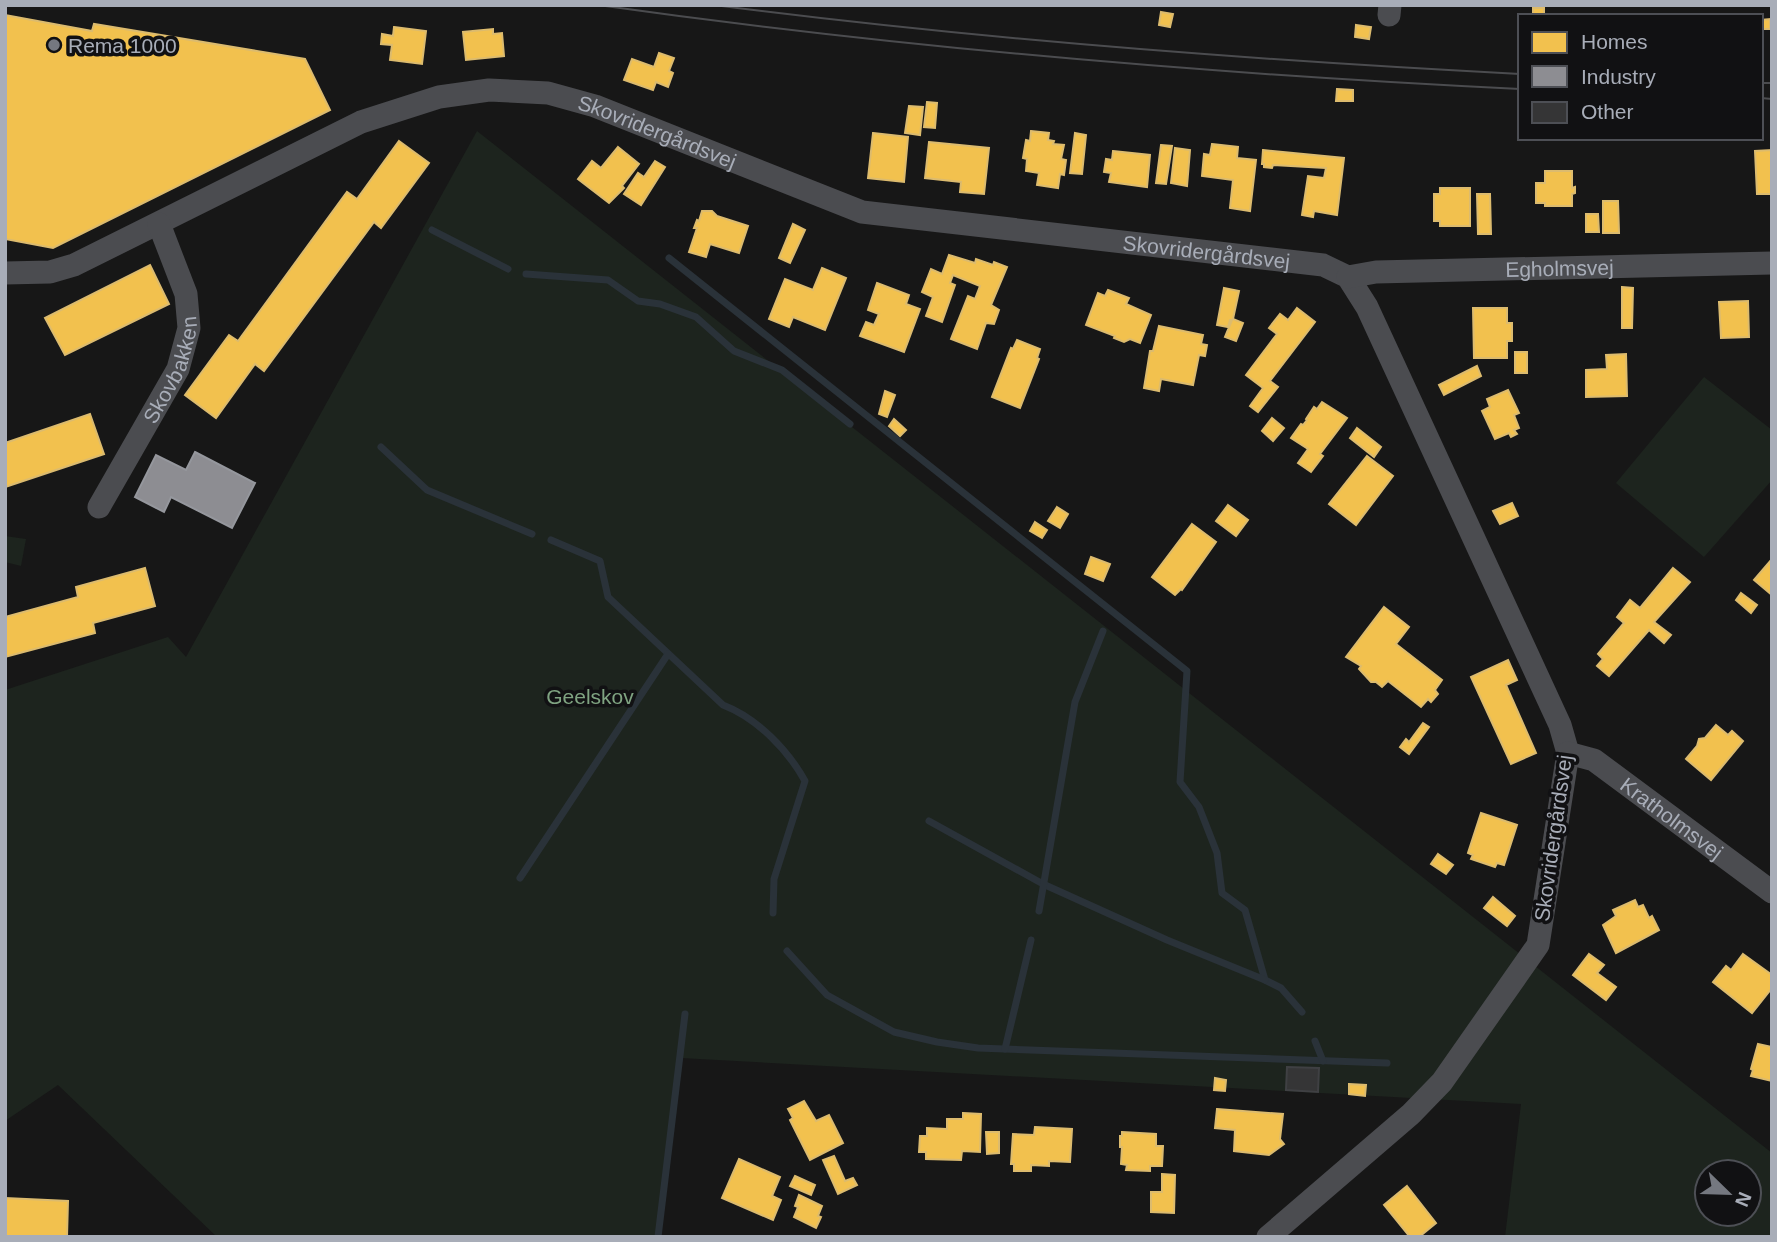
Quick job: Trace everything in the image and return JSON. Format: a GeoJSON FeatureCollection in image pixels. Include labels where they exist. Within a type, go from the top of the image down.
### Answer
{"type":"FeatureCollection","features":[{"type":"Feature","properties":{"kind":"street","name":"Skovridergårdsvej"},"geometry":{"type":"LineString","coordinates":[[5,273],[13,275],[50,272],[75,265],[373,117],[439,97],[489,90],[548,93],[595,106],[862,212],[1323,265],[1348,277],[1367,307],[1560,725],[1568,753],[1538,945],[1442,1082],[1411,1114],[1268,1237]]}},
{"type":"Feature","properties":{"kind":"street","name":"Skovbakken"},"geometry":{"type":"LineString","coordinates":[[99,507],[178,369],[189,328],[187,294],[159,224]]}},
{"type":"Feature","properties":{"kind":"street","name":"Egholmsvej"},"geometry":{"type":"LineString","coordinates":[[1348,277],[1376,272],[1772,263]]}},
{"type":"Feature","properties":{"kind":"street","name":"Kratholmsvej"},"geometry":{"type":"LineString","coordinates":[[1568,753],[1594,760],[1772,892]]}},
{"type":"Feature","properties":{"kind":"green space","name":"Geelskov"},"geometry":{"type":"Polygon","coordinates":[[[477,131],[1772,1153],[1772,1237],[1505,1237],[1521,1104],[681,1058],[656,1237],[217,1237],[58,1085],[5,1121],[5,690],[168,637],[186,657],[477,131]]]}},
{"type":"Feature","properties":{"kind":"green space"},"geometry":{"type":"Polygon","coordinates":[[[1704,377],[1772,430],[1772,480],[1704,557],[1616,483],[1704,377]]]}},
{"type":"Feature","properties":{"kind":"green space"},"geometry":{"type":"Polygon","coordinates":[[[5,536],[26,539],[21,566],[5,562],[5,536]]]}},
{"type":"Feature","properties":{"kind":"building: Homes"},"geometry":{"type":"Polygon","coordinates":[[[1533,8],[1544,8],[1544,14],[1533,14],[1533,8]]]}},
{"type":"Feature","properties":{"kind":"building: Homes"},"geometry":{"type":"Polygon","coordinates":[[[1161,12],[1173,14],[1170,27],[1159,25],[1161,12]]]}},
{"type":"Feature","properties":{"kind":"building: Homes"},"geometry":{"type":"Polygon","coordinates":[[[5,15],[92,31],[94,24],[305,59],[330,110],[53,248],[5,239],[5,15]]]}},
{"type":"Feature","properties":{"kind":"building: Homes"},"geometry":{"type":"Polygon","coordinates":[[[1770,19],[1770,29],[1763,29],[1763,20],[1770,19]]]}},
{"type":"Feature","properties":{"kind":"building: Homes"},"geometry":{"type":"Polygon","coordinates":[[[1356,25],[1371,27],[1369,39],[1355,37],[1356,25]]]}},
{"type":"Feature","properties":{"kind":"building: Homes"},"geometry":{"type":"Polygon","coordinates":[[[394,27],[426,31],[422,64],[390,60],[392,45],[381,44],[382,34],[393,36],[394,27]]]}},
{"type":"Feature","properties":{"kind":"building: Homes"},"geometry":{"type":"Polygon","coordinates":[[[493,29],[493,34],[502,33],[504,56],[466,60],[463,32],[493,29]]]}},
{"type":"Feature","properties":{"kind":"building: Homes"},"geometry":{"type":"Polygon","coordinates":[[[659,53],[674,58],[669,71],[673,73],[668,87],[656,82],[653,90],[624,80],[632,59],[654,67],[659,53]]]}},
{"type":"Feature","properties":{"kind":"building: Homes"},"geometry":{"type":"Polygon","coordinates":[[[1337,89],[1353,90],[1353,101],[1336,101],[1337,89]]]}},
{"type":"Feature","properties":{"kind":"building: Homes"},"geometry":{"type":"Polygon","coordinates":[[[927,102],[937,103],[935,128],[924,127],[927,102]]]}},
{"type":"Feature","properties":{"kind":"building: Homes"},"geometry":{"type":"Polygon","coordinates":[[[909,106],[923,107],[920,135],[905,133],[909,106]]]}},
{"type":"Feature","properties":{"kind":"building: Homes"},"geometry":{"type":"Polygon","coordinates":[[[1031,131],[1049,133],[1048,140],[1054,141],[1053,144],[1064,145],[1061,159],[1066,160],[1064,175],[1060,174],[1058,188],[1037,185],[1039,173],[1026,171],[1027,159],[1023,158],[1026,140],[1030,141],[1031,131]]]}},
{"type":"Feature","properties":{"kind":"building: Homes"},"geometry":{"type":"Polygon","coordinates":[[[873,133],[908,137],[904,182],[868,178],[873,133]]]}},
{"type":"Feature","properties":{"kind":"building: Homes"},"geometry":{"type":"Polygon","coordinates":[[[1075,133],[1086,135],[1082,174],[1070,173],[1075,133]]]}},
{"type":"Feature","properties":{"kind":"building: Homes"},"geometry":{"type":"Polygon","coordinates":[[[399,141],[429,163],[381,228],[374,222],[264,371],[255,364],[216,418],[185,395],[229,335],[238,341],[347,192],[357,199],[399,141]]]}},
{"type":"Feature","properties":{"kind":"building: Homes"},"geometry":{"type":"Polygon","coordinates":[[[929,142],[989,148],[984,194],[960,192],[961,182],[925,178],[929,142]]]}},
{"type":"Feature","properties":{"kind":"building: Homes"},"geometry":{"type":"Polygon","coordinates":[[[1212,144],[1238,147],[1237,158],[1256,160],[1250,211],[1230,208],[1233,180],[1202,176],[1204,154],[1210,155],[1212,144]]]}},
{"type":"Feature","properties":{"kind":"building: Homes"},"geometry":{"type":"Polygon","coordinates":[[[1161,145],[1172,146],[1166,184],[1156,183],[1161,145]]]}},
{"type":"Feature","properties":{"kind":"building: Homes"},"geometry":{"type":"Polygon","coordinates":[[[618,147],[639,164],[622,186],[624,188],[609,203],[578,179],[592,161],[601,168],[618,147]]]}},
{"type":"Feature","properties":{"kind":"building: Homes"},"geometry":{"type":"Polygon","coordinates":[[[1175,148],[1190,150],[1187,186],[1171,183],[1175,148]]]}},
{"type":"Feature","properties":{"kind":"building: Homes"},"geometry":{"type":"Polygon","coordinates":[[[1263,150],[1344,158],[1337,215],[1314,211],[1313,217],[1302,215],[1308,176],[1324,178],[1326,168],[1273,165],[1272,168],[1264,167],[1263,150]]]}},
{"type":"Feature","properties":{"kind":"building: Homes"},"geometry":{"type":"Polygon","coordinates":[[[1772,150],[1772,194],[1757,194],[1755,151],[1772,150]]]}},
{"type":"Feature","properties":{"kind":"building: Homes"},"geometry":{"type":"Polygon","coordinates":[[[1113,151],[1150,155],[1147,187],[1109,182],[1111,173],[1104,172],[1106,159],[1112,160],[1113,151]]]}},
{"type":"Feature","properties":{"kind":"building: Homes"},"geometry":{"type":"Polygon","coordinates":[[[655,161],[665,167],[641,205],[624,194],[638,173],[644,177],[655,161]]]}},
{"type":"Feature","properties":{"kind":"building: Homes"},"geometry":{"type":"Polygon","coordinates":[[[1545,171],[1572,171],[1572,188],[1575,187],[1575,193],[1572,194],[1572,206],[1545,206],[1545,203],[1536,203],[1536,183],[1545,183],[1545,171]]]}},
{"type":"Feature","properties":{"kind":"building: Homes"},"geometry":{"type":"Polygon","coordinates":[[[1440,188],[1470,188],[1470,226],[1440,226],[1440,221],[1434,221],[1434,194],[1440,194],[1440,188]]]}},
{"type":"Feature","properties":{"kind":"building: Homes"},"geometry":{"type":"Polygon","coordinates":[[[1477,194],[1490,194],[1491,234],[1478,234],[1477,194]]]}},
{"type":"Feature","properties":{"kind":"building: Homes"},"geometry":{"type":"Polygon","coordinates":[[[1603,201],[1618,201],[1619,233],[1603,233],[1603,201]]]}},
{"type":"Feature","properties":{"kind":"building: Homes"},"geometry":{"type":"Polygon","coordinates":[[[702,211],[712,211],[717,216],[748,226],[739,253],[710,244],[706,257],[689,252],[697,228],[694,228],[702,211]]]}},
{"type":"Feature","properties":{"kind":"building: Homes"},"geometry":{"type":"Polygon","coordinates":[[[1586,214],[1598,214],[1599,232],[1586,232],[1586,214]]]}},
{"type":"Feature","properties":{"kind":"building: Homes"},"geometry":{"type":"Polygon","coordinates":[[[793,224],[805,230],[790,263],[779,258],[793,224]]]}},
{"type":"Feature","properties":{"kind":"building: Homes"},"geometry":{"type":"Polygon","coordinates":[[[949,255],[975,263],[976,259],[1007,267],[991,305],[999,310],[994,324],[986,323],[977,349],[951,339],[968,296],[975,299],[980,286],[953,275],[950,283],[955,285],[942,322],[926,316],[933,297],[922,292],[931,269],[942,274],[949,255]]]}},
{"type":"Feature","properties":{"kind":"building: Homes"},"geometry":{"type":"Polygon","coordinates":[[[150,265],[169,304],[65,355],[45,318],[150,265]]]}},
{"type":"Feature","properties":{"kind":"building: Homes"},"geometry":{"type":"Polygon","coordinates":[[[822,268],[846,278],[825,330],[793,317],[789,327],[769,319],[785,279],[813,290],[822,268]]]}},
{"type":"Feature","properties":{"kind":"building: Homes"},"geometry":{"type":"Polygon","coordinates":[[[877,283],[909,295],[906,304],[920,309],[904,352],[860,336],[866,322],[874,325],[879,314],[868,310],[877,283]]]}},
{"type":"Feature","properties":{"kind":"building: Homes"},"geometry":{"type":"Polygon","coordinates":[[[1622,287],[1633,288],[1632,328],[1622,328],[1622,287]]]}},
{"type":"Feature","properties":{"kind":"building: Homes"},"geometry":{"type":"Polygon","coordinates":[[[1224,288],[1239,291],[1233,319],[1243,323],[1236,341],[1225,337],[1232,320],[1228,327],[1217,325],[1224,288]]]}},
{"type":"Feature","properties":{"kind":"building: Homes"},"geometry":{"type":"Polygon","coordinates":[[[1108,290],[1129,298],[1126,304],[1151,315],[1140,343],[1130,339],[1124,342],[1086,325],[1098,293],[1105,296],[1108,290]]]}},
{"type":"Feature","properties":{"kind":"building: Homes"},"geometry":{"type":"Polygon","coordinates":[[[1748,301],[1749,337],[1721,338],[1719,302],[1748,301]]]}},
{"type":"Feature","properties":{"kind":"building: Homes"},"geometry":{"type":"Polygon","coordinates":[[[1297,308],[1315,322],[1270,381],[1278,387],[1258,412],[1250,406],[1263,388],[1246,375],[1277,334],[1269,328],[1280,314],[1288,320],[1297,308]]]}},
{"type":"Feature","properties":{"kind":"building: Homes"},"geometry":{"type":"Polygon","coordinates":[[[1473,308],[1507,308],[1507,323],[1512,323],[1512,341],[1507,341],[1507,358],[1474,358],[1473,308]]]}},
{"type":"Feature","properties":{"kind":"building: Homes"},"geometry":{"type":"Polygon","coordinates":[[[1159,326],[1203,335],[1201,344],[1207,345],[1205,356],[1199,355],[1193,385],[1161,379],[1159,391],[1144,388],[1150,351],[1153,351],[1159,326]]]}},
{"type":"Feature","properties":{"kind":"building: Homes"},"geometry":{"type":"Polygon","coordinates":[[[1017,340],[1040,349],[1039,359],[1020,408],[992,397],[1011,348],[1013,349],[1017,340]]]}},
{"type":"Feature","properties":{"kind":"building: Homes"},"geometry":{"type":"Polygon","coordinates":[[[1515,352],[1527,352],[1527,373],[1515,373],[1515,352]]]}},
{"type":"Feature","properties":{"kind":"building: Homes"},"geometry":{"type":"Polygon","coordinates":[[[1626,354],[1627,396],[1586,397],[1586,370],[1607,369],[1606,355],[1626,354]]]}},
{"type":"Feature","properties":{"kind":"building: Homes"},"geometry":{"type":"Polygon","coordinates":[[[1477,366],[1481,376],[1444,395],[1439,385],[1477,366]]]}},
{"type":"Feature","properties":{"kind":"building: Homes"},"geometry":{"type":"Polygon","coordinates":[[[1508,390],[1519,413],[1514,415],[1519,428],[1514,430],[1517,434],[1511,437],[1509,433],[1495,439],[1482,411],[1490,407],[1487,399],[1508,390]]]}},
{"type":"Feature","properties":{"kind":"building: Homes"},"geometry":{"type":"Polygon","coordinates":[[[885,391],[895,395],[887,417],[879,414],[885,391]]]}},
{"type":"Feature","properties":{"kind":"building: Homes"},"geometry":{"type":"Polygon","coordinates":[[[1322,402],[1347,418],[1320,454],[1323,456],[1311,472],[1298,463],[1308,449],[1291,438],[1307,420],[1314,407],[1317,409],[1322,402]]]}},
{"type":"Feature","properties":{"kind":"building: Homes"},"geometry":{"type":"Polygon","coordinates":[[[90,414],[104,454],[5,487],[5,443],[90,414]]]}},
{"type":"Feature","properties":{"kind":"building: Homes"},"geometry":{"type":"Polygon","coordinates":[[[1272,418],[1284,428],[1273,441],[1262,431],[1272,418]]]}},
{"type":"Feature","properties":{"kind":"building: Homes"},"geometry":{"type":"Polygon","coordinates":[[[894,419],[906,430],[900,436],[889,426],[894,419]]]}},
{"type":"Feature","properties":{"kind":"building: Homes"},"geometry":{"type":"Polygon","coordinates":[[[1357,428],[1381,447],[1374,457],[1350,438],[1357,428]]]}},
{"type":"Feature","properties":{"kind":"building: Homes"},"geometry":{"type":"Polygon","coordinates":[[[1367,456],[1393,476],[1356,525],[1329,504],[1367,456]]]}},
{"type":"Feature","properties":{"kind":"building: Homes"},"geometry":{"type":"Polygon","coordinates":[[[1512,503],[1518,516],[1500,524],[1493,511],[1512,503]]]}},
{"type":"Feature","properties":{"kind":"building: Homes"},"geometry":{"type":"Polygon","coordinates":[[[1228,505],[1248,520],[1236,536],[1216,521],[1228,505]]]}},
{"type":"Feature","properties":{"kind":"building: Homes"},"geometry":{"type":"Polygon","coordinates":[[[1057,507],[1068,514],[1060,528],[1048,521],[1057,507]]]}},
{"type":"Feature","properties":{"kind":"building: Homes"},"geometry":{"type":"Polygon","coordinates":[[[1035,522],[1047,530],[1042,538],[1030,531],[1035,522]]]}},
{"type":"Feature","properties":{"kind":"building: Homes"},"geometry":{"type":"Polygon","coordinates":[[[1192,524],[1216,542],[1182,590],[1175,595],[1152,577],[1192,524]]]}},
{"type":"Feature","properties":{"kind":"building: Homes"},"geometry":{"type":"Polygon","coordinates":[[[1091,557],[1110,564],[1103,581],[1085,574],[1091,557]]]}},
{"type":"Feature","properties":{"kind":"building: Homes"},"geometry":{"type":"Polygon","coordinates":[[[1772,559],[1772,595],[1754,580],[1772,559]]]}},
{"type":"Feature","properties":{"kind":"building: Homes"},"geometry":{"type":"Polygon","coordinates":[[[145,568],[155,606],[93,623],[95,633],[5,657],[5,617],[78,597],[76,587],[145,568]]]}},
{"type":"Feature","properties":{"kind":"building: Homes"},"geometry":{"type":"Polygon","coordinates":[[[1673,568],[1690,582],[1654,622],[1671,635],[1664,643],[1649,630],[1609,676],[1597,666],[1603,659],[1598,654],[1624,623],[1617,617],[1630,600],[1640,608],[1673,568]]]}},
{"type":"Feature","properties":{"kind":"building: Homes"},"geometry":{"type":"Polygon","coordinates":[[[1741,593],[1757,605],[1751,613],[1736,600],[1741,593]]]}},
{"type":"Feature","properties":{"kind":"building: Homes"},"geometry":{"type":"Polygon","coordinates":[[[1384,607],[1409,627],[1396,644],[1442,680],[1435,690],[1438,694],[1431,702],[1428,699],[1421,707],[1388,681],[1382,687],[1371,682],[1359,669],[1361,666],[1346,657],[1384,607]]]}},
{"type":"Feature","properties":{"kind":"building: Homes"},"geometry":{"type":"Polygon","coordinates":[[[1508,660],[1517,680],[1506,685],[1536,753],[1511,764],[1471,677],[1508,660]]]}},
{"type":"Feature","properties":{"kind":"building: Homes"},"geometry":{"type":"Polygon","coordinates":[[[1423,723],[1429,727],[1409,754],[1400,747],[1406,739],[1409,742],[1423,723]]]}},
{"type":"Feature","properties":{"kind":"building: Homes"},"geometry":{"type":"Polygon","coordinates":[[[1716,725],[1728,735],[1732,731],[1743,741],[1711,780],[1686,759],[1697,746],[1699,739],[1705,738],[1716,725]]]}},
{"type":"Feature","properties":{"kind":"building: Homes"},"geometry":{"type":"Polygon","coordinates":[[[1481,813],[1517,825],[1504,865],[1497,863],[1495,867],[1471,859],[1473,855],[1468,853],[1481,813]]]}},
{"type":"Feature","properties":{"kind":"building: Homes"},"geometry":{"type":"Polygon","coordinates":[[[1438,854],[1453,865],[1446,874],[1431,864],[1438,854]]]}},
{"type":"Feature","properties":{"kind":"building: Homes"},"geometry":{"type":"Polygon","coordinates":[[[1493,897],[1515,916],[1507,926],[1484,908],[1493,897]]]}},
{"type":"Feature","properties":{"kind":"building: Homes"},"geometry":{"type":"Polygon","coordinates":[[[1635,900],[1638,907],[1643,905],[1649,918],[1652,916],[1659,930],[1616,953],[1603,925],[1616,916],[1613,910],[1635,900]]]}},
{"type":"Feature","properties":{"kind":"building: Homes"},"geometry":{"type":"Polygon","coordinates":[[[1589,954],[1604,965],[1597,973],[1616,987],[1606,1000],[1573,975],[1589,954]]]}},
{"type":"Feature","properties":{"kind":"building: Homes"},"geometry":{"type":"Polygon","coordinates":[[[1743,954],[1772,975],[1772,988],[1752,1013],[1713,982],[1726,966],[1731,970],[1743,954]]]}},
{"type":"Feature","properties":{"kind":"building: Homes"},"geometry":{"type":"Polygon","coordinates":[[[1758,1044],[1772,1047],[1772,1081],[1751,1076],[1758,1044]]]}},
{"type":"Feature","properties":{"kind":"building: Homes"},"geometry":{"type":"Polygon","coordinates":[[[1215,1078],[1226,1080],[1225,1091],[1214,1090],[1215,1078]]]}},
{"type":"Feature","properties":{"kind":"building: Homes"},"geometry":{"type":"Polygon","coordinates":[[[1349,1084],[1366,1085],[1365,1096],[1349,1094],[1349,1084]]]}},
{"type":"Feature","properties":{"kind":"building: Homes"},"geometry":{"type":"Polygon","coordinates":[[[804,1101],[816,1121],[829,1115],[843,1143],[810,1160],[790,1120],[793,1118],[788,1109],[804,1101]]]}},
{"type":"Feature","properties":{"kind":"building: Homes"},"geometry":{"type":"Polygon","coordinates":[[[1217,1109],[1283,1114],[1280,1139],[1284,1144],[1269,1155],[1234,1151],[1235,1130],[1215,1128],[1217,1109]]]}},
{"type":"Feature","properties":{"kind":"building: Homes"},"geometry":{"type":"Polygon","coordinates":[[[963,1113],[981,1114],[980,1152],[962,1151],[961,1160],[926,1159],[926,1152],[919,1152],[920,1136],[927,1136],[927,1128],[947,1129],[947,1119],[963,1119],[963,1113]]]}},
{"type":"Feature","properties":{"kind":"building: Homes"},"geometry":{"type":"Polygon","coordinates":[[[1035,1127],[1072,1129],[1070,1162],[1049,1161],[1049,1166],[1031,1165],[1031,1171],[1014,1171],[1014,1164],[1011,1164],[1013,1134],[1034,1135],[1035,1127]]]}},
{"type":"Feature","properties":{"kind":"building: Homes"},"geometry":{"type":"Polygon","coordinates":[[[986,1132],[999,1132],[999,1153],[987,1154],[986,1132]]]}},
{"type":"Feature","properties":{"kind":"building: Homes"},"geometry":{"type":"Polygon","coordinates":[[[1122,1132],[1156,1134],[1156,1146],[1163,1146],[1162,1166],[1150,1166],[1150,1171],[1126,1170],[1127,1165],[1121,1164],[1122,1132]]]}},
{"type":"Feature","properties":{"kind":"building: Homes"},"geometry":{"type":"Polygon","coordinates":[[[834,1156],[845,1181],[853,1178],[857,1185],[838,1194],[823,1160],[834,1156]]]}},
{"type":"Feature","properties":{"kind":"building: Homes"},"geometry":{"type":"Polygon","coordinates":[[[739,1159],[780,1177],[772,1196],[781,1200],[773,1220],[722,1198],[739,1159]]]}},
{"type":"Feature","properties":{"kind":"building: Homes"},"geometry":{"type":"Polygon","coordinates":[[[1162,1174],[1175,1175],[1174,1213],[1151,1212],[1151,1192],[1162,1192],[1162,1174]]]}},
{"type":"Feature","properties":{"kind":"building: Homes"},"geometry":{"type":"Polygon","coordinates":[[[795,1176],[815,1185],[811,1195],[790,1186],[795,1176]]]}},
{"type":"Feature","properties":{"kind":"building: Homes"},"geometry":{"type":"Polygon","coordinates":[[[1407,1186],[1436,1223],[1419,1237],[1410,1237],[1384,1205],[1407,1186]]]}},
{"type":"Feature","properties":{"kind":"building: Homes"},"geometry":{"type":"Polygon","coordinates":[[[799,1195],[822,1206],[816,1228],[794,1217],[799,1195]]]}},
{"type":"Feature","properties":{"kind":"building: Homes"},"geometry":{"type":"Polygon","coordinates":[[[5,1198],[68,1201],[67,1237],[5,1237],[5,1198]]]}},
{"type":"Feature","properties":{"kind":"building: Industry"},"geometry":{"type":"Polygon","coordinates":[[[195,452],[255,483],[232,528],[171,497],[164,512],[135,497],[156,455],[186,470],[195,452]]]}},
{"type":"Feature","properties":{"kind":"building: Other"},"geometry":{"type":"Polygon","coordinates":[[[1287,1067],[1319,1068],[1318,1092],[1286,1090],[1287,1067]]]}},
{"type":"Feature","properties":{"kind":"waterway"},"geometry":{"type":"LineString","coordinates":[[432,230],[508,269]]}},
{"type":"Feature","properties":{"kind":"waterway"},"geometry":{"type":"LineString","coordinates":[[669,258],[1187,671],[1180,782],[1199,807],[1217,853],[1222,893],[1245,910],[1265,980],[1281,988],[1302,1012]]}},
{"type":"Feature","properties":{"kind":"waterway"},"geometry":{"type":"LineString","coordinates":[[526,274],[608,280],[638,301],[660,304],[696,317],[734,351],[782,370],[850,424]]}},
{"type":"Feature","properties":{"kind":"waterway"},"geometry":{"type":"LineString","coordinates":[[381,447],[427,490],[532,534]]}},
{"type":"Feature","properties":{"kind":"waterway"},"geometry":{"type":"LineString","coordinates":[[551,540],[600,561],[608,597],[723,705],[748,718],[770,736],[798,769],[805,781],[774,879],[773,913]]}},
{"type":"Feature","properties":{"kind":"waterway"},"geometry":{"type":"LineString","coordinates":[[1039,911],[1075,702],[1103,631]]}},
{"type":"Feature","properties":{"kind":"waterway"},"geometry":{"type":"LineString","coordinates":[[520,878],[668,654]]}},
{"type":"Feature","properties":{"kind":"waterway"},"geometry":{"type":"LineString","coordinates":[[929,821],[1043,884],[1167,940],[1265,980]]}},
{"type":"Feature","properties":{"kind":"waterway"},"geometry":{"type":"LineString","coordinates":[[1005,1049],[1031,940]]}},
{"type":"Feature","properties":{"kind":"waterway"},"geometry":{"type":"LineString","coordinates":[[787,951],[827,995],[894,1032],[937,1042],[978,1048],[1387,1063]]}},
{"type":"Feature","properties":{"kind":"waterway"},"geometry":{"type":"LineString","coordinates":[[658,1237],[685,1014]]}},
{"type":"Feature","properties":{"kind":"waterway"},"geometry":{"type":"LineString","coordinates":[[1315,1041],[1323,1061]]}},
{"type":"Feature","properties":{"kind":"tram line"},"geometry":{"type":"LineString","coordinates":[[598,5],[943,47],[1289,76],[1518,89]]}},
{"type":"Feature","properties":{"kind":"tram line"},"geometry":{"type":"LineString","coordinates":[[714,5],[1016,39],[1518,74]]}},
{"type":"Feature","properties":{"kind":"tram line"},"geometry":{"type":"LineString","coordinates":[[1763,83],[1772,83]]}},
{"type":"Feature","properties":{"kind":"tram line"},"geometry":{"type":"LineString","coordinates":[[1763,98],[1772,99]]}},
{"type":"Feature","properties":{"kind":"place","name":"Rema 1000"},"geometry":{"type":"Point","coordinates":[54,45]}}]}
